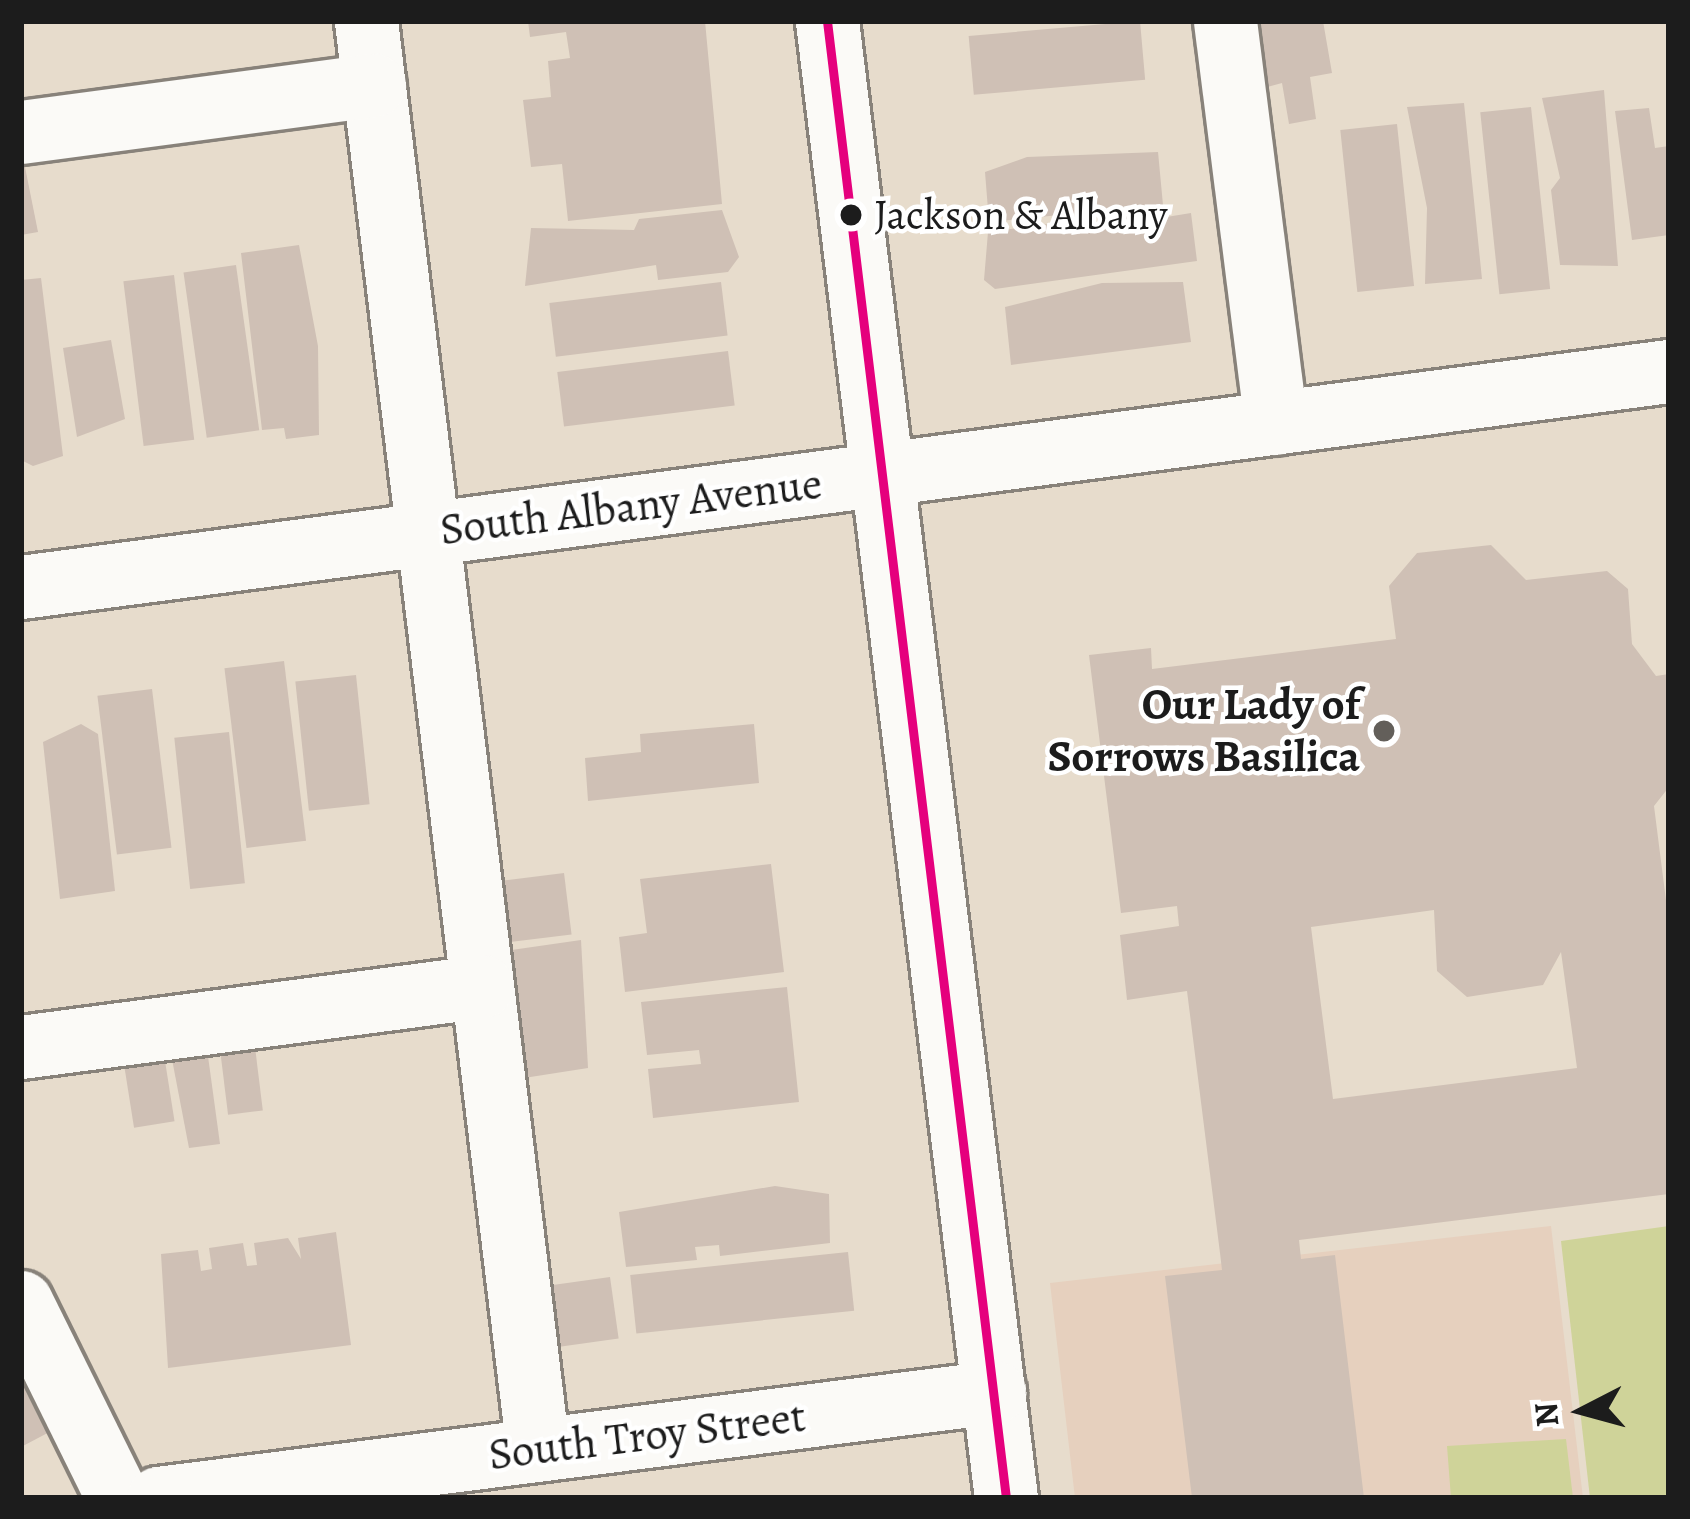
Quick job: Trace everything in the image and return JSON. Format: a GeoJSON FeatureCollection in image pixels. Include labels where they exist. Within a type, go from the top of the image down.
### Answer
{"type":"FeatureCollection","features":[{"type":"Feature","properties":{"kind":"street"},"geometry":{"type":"LineString","coordinates":[[366,21],[538,1450]]}},
{"type":"Feature","properties":{"kind":"street"},"geometry":{"type":"LineString","coordinates":[[827,21],[1006,1498]]}},
{"type":"Feature","properties":{"kind":"street"},"geometry":{"type":"LineString","coordinates":[[1225,21],[1276,423]]}},
{"type":"Feature","properties":{"kind":"street"},"geometry":{"type":"LineString","coordinates":[[21,132],[374,85]]}},
{"type":"Feature","properties":{"kind":"street","name":"South Albany Avenue"},"geometry":{"type":"LineString","coordinates":[[21,587],[1669,371]]}},
{"type":"Feature","properties":{"kind":"street"},"geometry":{"type":"LineString","coordinates":[[21,1047],[482,986]]}},
{"type":"Feature","properties":{"kind":"street"},"geometry":{"type":"LineString","coordinates":[[21,1302],[118,1498]]}},
{"type":"Feature","properties":{"kind":"street","name":"South Troy Street"},"geometry":{"type":"LineString","coordinates":[[158,1498],[994,1392]]}},
{"type":"Feature","properties":{"kind":"shaded area"},"geometry":{"type":"Polygon","coordinates":[[[1551,1226],[1583,1498],[1075,1498],[1050,1283],[1551,1226]]]}},
{"type":"Feature","properties":{"kind":"green space"},"geometry":{"type":"Polygon","coordinates":[[[1669,1226],[1669,1498],[1590,1498],[1561,1241],[1669,1226]]]}},
{"type":"Feature","properties":{"kind":"green space"},"geometry":{"type":"Polygon","coordinates":[[[1566,1439],[1573,1498],[1451,1498],[1447,1446],[1566,1439]]]}},
{"type":"Feature","properties":{"kind":"building"},"geometry":{"type":"Polygon","coordinates":[[[528,21],[705,21],[722,204],[568,221],[562,164],[531,167],[523,100],[551,97],[548,61],[570,58],[566,32],[530,37],[528,21]]]}},
{"type":"Feature","properties":{"kind":"building"},"geometry":{"type":"Polygon","coordinates":[[[1140,21],[1145,80],[974,95],[969,36],[1140,21]]]}},
{"type":"Feature","properties":{"kind":"building"},"geometry":{"type":"Polygon","coordinates":[[[1256,21],[1323,21],[1332,73],[1310,77],[1316,119],[1289,124],[1282,83],[1267,87],[1256,21]]]}},
{"type":"Feature","properties":{"kind":"building"},"geometry":{"type":"Polygon","coordinates":[[[1604,90],[1618,266],[1560,265],[1551,190],[1560,178],[1542,98],[1604,90]]]}},
{"type":"Feature","properties":{"kind":"building"},"geometry":{"type":"Polygon","coordinates":[[[1464,103],[1482,279],[1425,284],[1427,208],[1407,107],[1464,103]]]}},
{"type":"Feature","properties":{"kind":"building"},"geometry":{"type":"Polygon","coordinates":[[[1531,107],[1550,289],[1499,294],[1480,112],[1531,107]]]}},
{"type":"Feature","properties":{"kind":"building"},"geometry":{"type":"Polygon","coordinates":[[[1649,108],[1655,148],[1669,146],[1669,235],[1632,240],[1615,111],[1649,108]]]}},
{"type":"Feature","properties":{"kind":"building"},"geometry":{"type":"Polygon","coordinates":[[[1397,124],[1414,286],[1357,292],[1340,130],[1397,124]]]}},
{"type":"Feature","properties":{"kind":"building"},"geometry":{"type":"Polygon","coordinates":[[[21,147],[38,232],[21,235],[21,147]]]}},
{"type":"Feature","properties":{"kind":"building"},"geometry":{"type":"Polygon","coordinates":[[[1158,152],[1163,205],[989,222],[985,172],[1027,157],[1158,152]]]}},
{"type":"Feature","properties":{"kind":"building"},"geometry":{"type":"Polygon","coordinates":[[[722,210],[739,257],[728,272],[658,280],[656,265],[525,286],[531,228],[634,230],[639,219],[722,210]]]}},
{"type":"Feature","properties":{"kind":"building"},"geometry":{"type":"Polygon","coordinates":[[[1134,212],[1142,221],[1191,213],[1197,261],[995,289],[984,280],[988,232],[1072,221],[1088,229],[1134,212]]]}},
{"type":"Feature","properties":{"kind":"building"},"geometry":{"type":"Polygon","coordinates":[[[299,245],[318,346],[319,435],[286,439],[284,428],[262,430],[241,253],[299,245]]]}},
{"type":"Feature","properties":{"kind":"building"},"geometry":{"type":"Polygon","coordinates":[[[236,265],[259,430],[207,438],[184,272],[236,265]]]}},
{"type":"Feature","properties":{"kind":"building"},"geometry":{"type":"Polygon","coordinates":[[[174,275],[194,440],[144,446],[123,281],[174,275]]]}},
{"type":"Feature","properties":{"kind":"building"},"geometry":{"type":"Polygon","coordinates":[[[41,278],[63,456],[33,466],[21,460],[21,280],[41,278]]]}},
{"type":"Feature","properties":{"kind":"building"},"geometry":{"type":"Polygon","coordinates":[[[721,282],[728,336],[556,357],[549,303],[721,282]]]}},
{"type":"Feature","properties":{"kind":"building"},"geometry":{"type":"Polygon","coordinates":[[[1183,282],[1191,342],[1011,365],[1005,307],[1102,283],[1183,282]]]}},
{"type":"Feature","properties":{"kind":"building"},"geometry":{"type":"Polygon","coordinates":[[[111,340],[125,419],[77,437],[63,348],[111,340]]]}},
{"type":"Feature","properties":{"kind":"building"},"geometry":{"type":"Polygon","coordinates":[[[728,351],[735,406],[564,427],[557,372],[728,351]]]}},
{"type":"Feature","properties":{"kind":"building"},"geometry":{"type":"Polygon","coordinates":[[[1491,545],[1526,580],[1607,571],[1628,589],[1632,644],[1656,676],[1669,674],[1669,787],[1654,806],[1669,924],[1669,1194],[1299,1240],[1301,1259],[1335,1255],[1364,1498],[1192,1498],[1165,1276],[1222,1270],[1220,1253],[1187,991],[1127,1000],[1120,935],[1179,926],[1177,906],[1121,913],[1089,655],[1151,648],[1152,669],[1396,639],[1389,586],[1417,553],[1491,545]],[[1434,910],[1311,927],[1333,1099],[1577,1068],[1561,952],[1543,985],[1467,997],[1437,971],[1434,910]]]}},
{"type":"Feature","properties":{"kind":"building"},"geometry":{"type":"Polygon","coordinates":[[[284,661],[306,841],[247,848],[224,668],[284,661]]]}},
{"type":"Feature","properties":{"kind":"building"},"geometry":{"type":"Polygon","coordinates":[[[356,675],[370,804],[309,811],[295,681],[356,675]]]}},
{"type":"Feature","properties":{"kind":"building"},"geometry":{"type":"Polygon","coordinates":[[[152,689],[171,848],[117,855],[97,696],[152,689]]]}},
{"type":"Feature","properties":{"kind":"building"},"geometry":{"type":"Polygon","coordinates":[[[81,724],[98,734],[115,891],[60,899],[43,742],[81,724]]]}},
{"type":"Feature","properties":{"kind":"building"},"geometry":{"type":"Polygon","coordinates":[[[754,724],[759,783],[588,801],[585,758],[641,752],[640,734],[754,724]]]}},
{"type":"Feature","properties":{"kind":"building"},"geometry":{"type":"Polygon","coordinates":[[[229,732],[245,883],[190,889],[174,738],[229,732]]]}},
{"type":"Feature","properties":{"kind":"building"},"geometry":{"type":"Polygon","coordinates":[[[771,864],[784,972],[625,992],[619,937],[647,933],[640,879],[771,864]]]}},
{"type":"Feature","properties":{"kind":"building"},"geometry":{"type":"Polygon","coordinates":[[[564,873],[572,935],[506,943],[498,881],[564,873]]]}},
{"type":"Feature","properties":{"kind":"building"},"geometry":{"type":"Polygon","coordinates":[[[581,940],[588,1068],[524,1078],[505,951],[581,940]]]}},
{"type":"Feature","properties":{"kind":"building"},"geometry":{"type":"Polygon","coordinates":[[[787,987],[799,1102],[653,1118],[648,1069],[701,1064],[699,1050],[647,1055],[641,1002],[787,987]]]}},
{"type":"Feature","properties":{"kind":"building"},"geometry":{"type":"Polygon","coordinates":[[[255,1047],[263,1111],[228,1115],[220,1051],[255,1047]]]}},
{"type":"Feature","properties":{"kind":"building"},"geometry":{"type":"Polygon","coordinates":[[[207,1049],[220,1144],[189,1148],[171,1054],[207,1049]]]}},
{"type":"Feature","properties":{"kind":"building"},"geometry":{"type":"Polygon","coordinates":[[[165,1061],[175,1121],[134,1128],[125,1067],[165,1061]]]}},
{"type":"Feature","properties":{"kind":"building"},"geometry":{"type":"Polygon","coordinates":[[[775,1186],[829,1194],[830,1243],[720,1256],[719,1245],[695,1247],[697,1260],[626,1267],[619,1212],[775,1186]]]}},
{"type":"Feature","properties":{"kind":"building"},"geometry":{"type":"Polygon","coordinates":[[[336,1232],[351,1345],[168,1368],[161,1254],[198,1250],[201,1271],[212,1269],[209,1248],[243,1243],[247,1266],[257,1265],[254,1243],[288,1238],[301,1259],[298,1238],[336,1232]]]}},
{"type":"Feature","properties":{"kind":"building"},"geometry":{"type":"Polygon","coordinates":[[[848,1252],[854,1311],[636,1334],[630,1275],[848,1252]]]}},
{"type":"Feature","properties":{"kind":"building"},"geometry":{"type":"Polygon","coordinates":[[[610,1277],[619,1338],[554,1347],[546,1286],[610,1277]]]}},
{"type":"Feature","properties":{"kind":"building"},"geometry":{"type":"Polygon","coordinates":[[[21,1351],[59,1427],[21,1447],[21,1351]]]}},
{"type":"Feature","properties":{"kind":"transit line"},"geometry":{"type":"LineString","coordinates":[[827,21],[1006,1498]]}},
{"type":"Feature","properties":{"kind":"place","name":"Jackson & Albany"},"geometry":{"type":"Point","coordinates":[851,215]}},
{"type":"Feature","properties":{"kind":"place","name":"Our Lady of Sorrows Basilica"},"geometry":{"type":"Point","coordinates":[1384,731]}}]}
